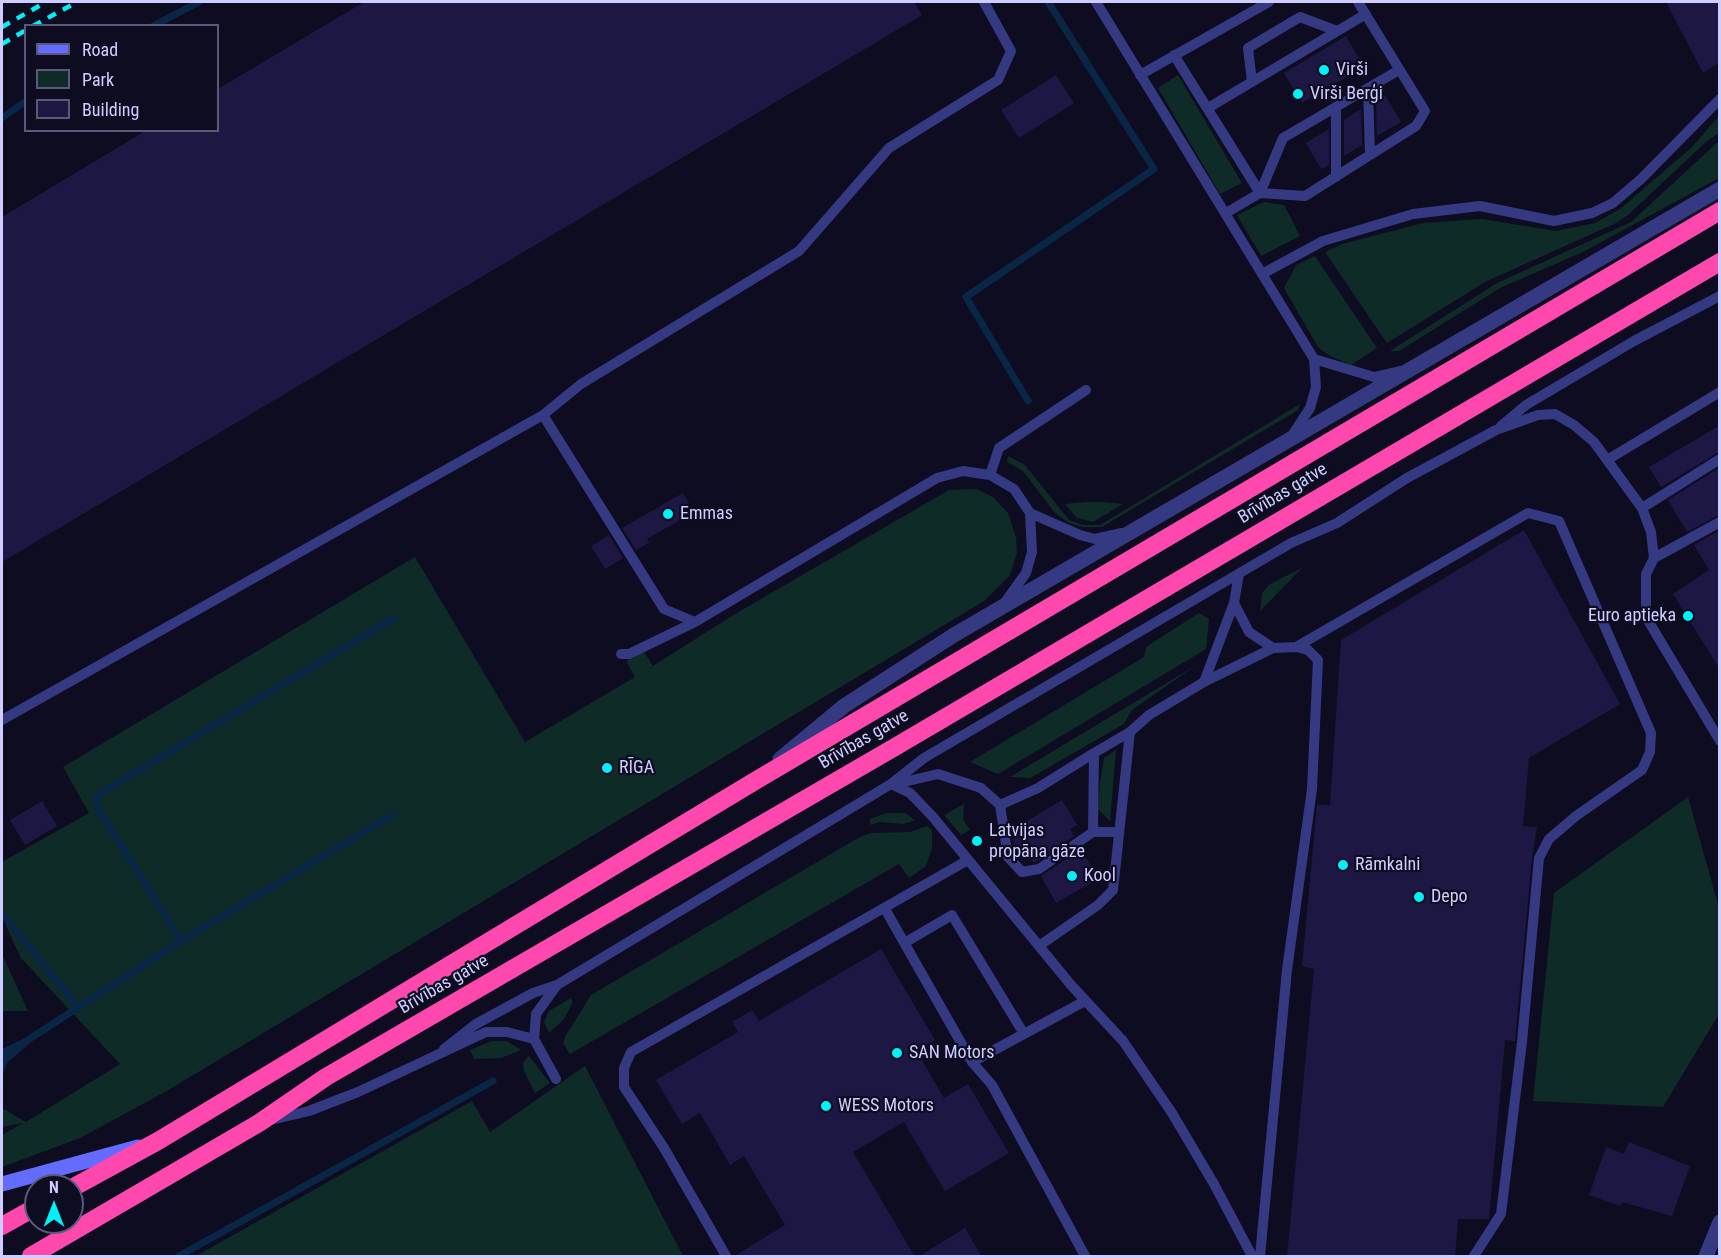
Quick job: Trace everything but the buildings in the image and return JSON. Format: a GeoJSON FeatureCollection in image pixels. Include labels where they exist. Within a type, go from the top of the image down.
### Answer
{"type":"FeatureCollection","features":[{"type":"Feature","properties":{"kind":"highway","name":"Brīvības gatve"},"geometry":{"type":"LineString","coordinates":[[84,1181],[158,1141],[755,781],[1719,211]]}},
{"type":"Feature","properties":{"kind":"highway","name":"Brīvības gatve"},"geometry":{"type":"LineString","coordinates":[[32,1257],[259,1123],[326,1077],[905,741],[1719,262]]}},
{"type":"Feature","properties":{"kind":"highway"},"geometry":{"type":"LineString","coordinates":[[2,1226],[24,1214]]}},
{"type":"Feature","properties":{"kind":"main road"},"geometry":{"type":"LineString","coordinates":[[2,1184],[158,1141]]}},
{"type":"Feature","properties":{"kind":"street"},"geometry":{"type":"LineString","coordinates":[[755,781],[844,706],[1000,608],[1719,189]]}},
{"type":"Feature","properties":{"kind":"street"},"geometry":{"type":"LineString","coordinates":[[1706,1257],[1719,1222]]}},
{"type":"Feature","properties":{"kind":"lane"},"geometry":{"type":"LineString","coordinates":[[2,720],[543,415],[581,384],[799,251],[889,148],[998,81],[1011,51],[984,2]]}},
{"type":"Feature","properties":{"kind":"lane"},"geometry":{"type":"LineString","coordinates":[[1096,2],[1314,359],[1316,387],[1310,408],[1290,437]]}},
{"type":"Feature","properties":{"kind":"lane"},"geometry":{"type":"LineString","coordinates":[[1140,75],[1269,2]]}},
{"type":"Feature","properties":{"kind":"lane"},"geometry":{"type":"LineString","coordinates":[[1226,213],[1260,193],[1305,196],[1416,126],[1425,111],[1358,2]]}},
{"type":"Feature","properties":{"kind":"lane"},"geometry":{"type":"LineString","coordinates":[[1208,108],[1366,14]]}},
{"type":"Feature","properties":{"kind":"lane"},"geometry":{"type":"LineString","coordinates":[[1251,82],[1248,48],[1291,22],[1300,17],[1337,31]]}},
{"type":"Feature","properties":{"kind":"lane"},"geometry":{"type":"LineString","coordinates":[[1174,55],[1260,193]]}},
{"type":"Feature","properties":{"kind":"lane"},"geometry":{"type":"LineString","coordinates":[[1260,193],[1283,138],[1399,70]]}},
{"type":"Feature","properties":{"kind":"lane"},"geometry":{"type":"LineString","coordinates":[[1368,88],[1370,155]]}},
{"type":"Feature","properties":{"kind":"lane"},"geometry":{"type":"LineString","coordinates":[[1262,274],[1323,242],[1413,214],[1480,207],[1554,220],[1592,213],[1613,203],[1641,179],[1719,99]]}},
{"type":"Feature","properties":{"kind":"lane"},"geometry":{"type":"LineString","coordinates":[[1336,107],[1336,177]]}},
{"type":"Feature","properties":{"kind":"lane"},"geometry":{"type":"LineString","coordinates":[[1496,430],[1526,405],[1634,341],[1719,296]]}},
{"type":"Feature","properties":{"kind":"lane"},"geometry":{"type":"LineString","coordinates":[[1314,359],[1374,377],[1411,369]]}},
{"type":"Feature","properties":{"kind":"lane"},"geometry":{"type":"LineString","coordinates":[[990,475],[999,448],[1086,390]]}},
{"type":"Feature","properties":{"kind":"lane"},"geometry":{"type":"LineString","coordinates":[[1607,460],[1719,392]]}},
{"type":"Feature","properties":{"kind":"lane"},"geometry":{"type":"LineString","coordinates":[[444,1049],[476,1024],[532,993],[557,985],[891,784],[924,758],[1291,543],[1337,523],[1407,478],[1496,430],[1538,416],[1555,414],[1574,424],[1594,442],[1642,508],[1651,532],[1654,558],[1646,574],[1646,617],[1719,741]]}},
{"type":"Feature","properties":{"kind":"lane"},"geometry":{"type":"LineString","coordinates":[[543,415],[664,609],[695,622]]}},
{"type":"Feature","properties":{"kind":"lane"},"geometry":{"type":"LineString","coordinates":[[1642,508],[1719,459]]}},
{"type":"Feature","properties":{"kind":"lane"},"geometry":{"type":"LineString","coordinates":[[621,654],[629,654],[695,622],[937,478],[963,471],[990,475],[1014,489],[1030,513],[1032,552],[1026,573],[1015,592],[1000,608]]}},
{"type":"Feature","properties":{"kind":"lane"},"geometry":{"type":"LineString","coordinates":[[1030,513],[1080,535],[1095,539],[1131,531]]}},
{"type":"Feature","properties":{"kind":"lane"},"geometry":{"type":"LineString","coordinates":[[1296,646],[1528,513],[1559,521],[1651,733],[1650,752],[1642,770],[1576,816],[1549,839],[1539,858],[1522,1042],[1500,1214],[1474,1257]]}},
{"type":"Feature","properties":{"kind":"lane"},"geometry":{"type":"LineString","coordinates":[[1654,558],[1719,522]]}},
{"type":"Feature","properties":{"kind":"lane"},"geometry":{"type":"LineString","coordinates":[[1204,682],[1234,603],[1239,574]]}},
{"type":"Feature","properties":{"kind":"lane"},"geometry":{"type":"LineString","coordinates":[[1234,603],[1249,632],[1273,648]]}},
{"type":"Feature","properties":{"kind":"lane"},"geometry":{"type":"LineString","coordinates":[[1000,805],[1038,788],[1130,732],[1149,715],[1204,682],[1273,648],[1296,646],[1308,650],[1318,660],[1312,789],[1287,970],[1260,1257]]}},
{"type":"Feature","properties":{"kind":"lane"},"geometry":{"type":"LineString","coordinates":[[1039,946],[1098,905],[1113,890],[1130,732]]}},
{"type":"Feature","properties":{"kind":"lane"},"geometry":{"type":"LineString","coordinates":[[1093,832],[1094,753]]}},
{"type":"Feature","properties":{"kind":"lane"},"geometry":{"type":"LineString","coordinates":[[891,784],[938,774],[981,788],[1000,805],[1008,857],[1022,872],[1039,868],[1093,832],[1118,832]]}},
{"type":"Feature","properties":{"kind":"lane"},"geometry":{"type":"LineString","coordinates":[[891,784],[910,793],[1085,1001],[1123,1041],[1172,1113],[1215,1184],[1252,1257]]}},
{"type":"Feature","properties":{"kind":"lane"},"geometry":{"type":"LineString","coordinates":[[726,1257],[664,1148],[624,1087],[624,1068],[631,1052],[968,860]]}},
{"type":"Feature","properties":{"kind":"lane"},"geometry":{"type":"LineString","coordinates":[[885,909],[906,942],[972,1062],[992,1085],[1085,1257]]}},
{"type":"Feature","properties":{"kind":"lane"},"geometry":{"type":"LineString","coordinates":[[906,942],[952,915],[1024,1034]]}},
{"type":"Feature","properties":{"kind":"lane"},"geometry":{"type":"LineString","coordinates":[[556,1079],[534,1039],[536,1014],[557,985]]}},
{"type":"Feature","properties":{"kind":"lane"},"geometry":{"type":"LineString","coordinates":[[972,1062],[1085,1001]]}},
{"type":"Feature","properties":{"kind":"lane"},"geometry":{"type":"LineString","coordinates":[[259,1123],[309,1111],[358,1092],[444,1049],[486,1032],[507,1032],[534,1039]]}},
{"type":"Feature","properties":{"kind":"green space"},"geometry":{"type":"Polygon","coordinates":[[[1178,75],[1242,183],[1220,194],[1158,88],[1178,75]]]}},
{"type":"Feature","properties":{"kind":"green space"},"geometry":{"type":"Polygon","coordinates":[[[1719,116],[1719,133],[1707,141],[1628,215],[1616,223],[1485,282],[1387,343],[1325,252],[1342,244],[1423,223],[1482,219],[1556,231],[1595,223],[1620,209],[1691,148],[1719,116]]]}},
{"type":"Feature","properties":{"kind":"green space"},"geometry":{"type":"Polygon","coordinates":[[[1719,141],[1719,178],[1583,252],[1500,288],[1399,351],[1390,351],[1497,283],[1631,222],[1719,141]]]}},
{"type":"Feature","properties":{"kind":"green space"},"geometry":{"type":"Polygon","coordinates":[[[1264,202],[1284,205],[1300,236],[1261,256],[1237,215],[1264,202]]]}},
{"type":"Feature","properties":{"kind":"green space"},"geometry":{"type":"Polygon","coordinates":[[[1315,256],[1377,348],[1351,365],[1330,356],[1318,347],[1284,288],[1296,265],[1315,256]]]}},
{"type":"Feature","properties":{"kind":"green space"},"geometry":{"type":"Polygon","coordinates":[[[1300,404],[1298,410],[1102,527],[1083,527],[1069,523],[1055,513],[1023,471],[1007,462],[1008,456],[1025,465],[1069,520],[1083,525],[1100,525],[1300,404]]]}},
{"type":"Feature","properties":{"kind":"green space"},"geometry":{"type":"Polygon","coordinates":[[[976,489],[993,497],[1008,513],[1016,537],[1017,553],[1010,575],[984,601],[165,1092],[80,1138],[2,1167],[2,1135],[23,1123],[2,1127],[2,1108],[26,1122],[120,1064],[21,958],[2,917],[2,862],[89,813],[63,767],[415,557],[525,742],[635,677],[626,661],[644,652],[653,666],[735,614],[949,490],[976,489]]]}},
{"type":"Feature","properties":{"kind":"green space"},"geometry":{"type":"Polygon","coordinates":[[[1087,502],[1123,504],[1093,522],[1077,518],[1065,504],[1087,502]]]}},
{"type":"Feature","properties":{"kind":"green space"},"geometry":{"type":"Polygon","coordinates":[[[1302,568],[1260,611],[1262,593],[1270,584],[1302,568]]]}},
{"type":"Feature","properties":{"kind":"green space"},"geometry":{"type":"Polygon","coordinates":[[[1199,613],[1209,619],[1206,649],[998,774],[970,762],[1144,657],[1146,647],[1199,613]]]}},
{"type":"Feature","properties":{"kind":"green space"},"geometry":{"type":"Polygon","coordinates":[[[1195,666],[1132,710],[1124,724],[1030,778],[1010,777],[1195,666]]]}},
{"type":"Feature","properties":{"kind":"green space"},"geometry":{"type":"Polygon","coordinates":[[[1116,750],[1110,821],[1098,809],[1100,782],[1104,758],[1116,750]]]}},
{"type":"Feature","properties":{"kind":"green space"},"geometry":{"type":"Polygon","coordinates":[[[1688,797],[1719,908],[1719,1014],[1663,1107],[1533,1101],[1554,893],[1688,797]]]}},
{"type":"Feature","properties":{"kind":"green space"},"geometry":{"type":"Polygon","coordinates":[[[964,804],[963,819],[970,830],[961,835],[944,815],[964,804]]]}},
{"type":"Feature","properties":{"kind":"green space"},"geometry":{"type":"Polygon","coordinates":[[[887,813],[905,813],[915,820],[904,824],[880,822],[870,825],[870,819],[887,813]]]}},
{"type":"Feature","properties":{"kind":"green space"},"geometry":{"type":"Polygon","coordinates":[[[927,826],[932,830],[932,848],[926,866],[909,878],[899,864],[570,1054],[563,1043],[591,995],[858,838],[871,833],[911,832],[927,826]]]}},
{"type":"Feature","properties":{"kind":"green space"},"geometry":{"type":"Polygon","coordinates":[[[2,954],[28,1011],[2,1011],[2,954]]]}},
{"type":"Feature","properties":{"kind":"green space"},"geometry":{"type":"Polygon","coordinates":[[[571,998],[573,1002],[564,1019],[549,1033],[544,1022],[549,1011],[571,998]]]}},
{"type":"Feature","properties":{"kind":"green space"},"geometry":{"type":"Polygon","coordinates":[[[492,1041],[507,1041],[521,1050],[501,1058],[474,1059],[470,1050],[492,1041]]]}},
{"type":"Feature","properties":{"kind":"green space"},"geometry":{"type":"Polygon","coordinates":[[[529,1056],[550,1083],[535,1093],[524,1071],[523,1062],[529,1056]]]}},
{"type":"Feature","properties":{"kind":"green space"},"geometry":{"type":"Polygon","coordinates":[[[585,1066],[683,1256],[196,1256],[472,1101],[490,1132],[585,1066]]]}},
{"type":"Feature","properties":{"kind":"water"},"geometry":{"type":"Polygon","coordinates":[[[25,1038],[30,1043],[7,1063],[2,1076],[2,1049],[25,1038]]]}},
{"type":"Feature","properties":{"kind":"waterway"},"geometry":{"type":"LineString","coordinates":[[157,24],[199,2]]}},
{"type":"Feature","properties":{"kind":"waterway"},"geometry":{"type":"LineString","coordinates":[[1028,401],[966,297],[1154,169],[1048,2]]}},
{"type":"Feature","properties":{"kind":"waterway"},"geometry":{"type":"LineString","coordinates":[[2,118],[24,102]]}},
{"type":"Feature","properties":{"kind":"waterway"},"geometry":{"type":"LineString","coordinates":[[181,941],[97,807],[97,799],[102,792],[394,618]]}},
{"type":"Feature","properties":{"kind":"waterway"},"geometry":{"type":"LineString","coordinates":[[20,1045],[181,941],[393,815]]}},
{"type":"Feature","properties":{"kind":"waterway"},"geometry":{"type":"LineString","coordinates":[[2,913],[79,1008]]}},
{"type":"Feature","properties":{"kind":"waterway"},"geometry":{"type":"LineString","coordinates":[[179,1256],[493,1081]]}},
{"type":"Feature","properties":{"kind":"railway"},"geometry":{"type":"LineString","coordinates":[[2,27],[46,2]]}},
{"type":"Feature","properties":{"kind":"railway"},"geometry":{"type":"LineString","coordinates":[[37,24],[77,2]]}},
{"type":"Feature","properties":{"kind":"railway"},"geometry":{"type":"LineString","coordinates":[[2,44],[24,31]]}},
{"type":"Feature","properties":{"kind":"place","name":"Virši"},"geometry":{"type":"Point","coordinates":[1324,70]}},
{"type":"Feature","properties":{"kind":"place","name":"Virši Berģi"},"geometry":{"type":"Point","coordinates":[1298,94]}},
{"type":"Feature","properties":{"kind":"place","name":"Emmas"},"geometry":{"type":"Point","coordinates":[668,514]}},
{"type":"Feature","properties":{"kind":"place","name":"Euro aptieka"},"geometry":{"type":"Point","coordinates":[1688,616]}},
{"type":"Feature","properties":{"kind":"place","name":"RĪGA"},"geometry":{"type":"Point","coordinates":[607,768]}},
{"type":"Feature","properties":{"kind":"place","name":"Latvijas propāna gāze"},"geometry":{"type":"Point","coordinates":[977,841]}},
{"type":"Feature","properties":{"kind":"place","name":"Rāmkalni"},"geometry":{"type":"Point","coordinates":[1343,865]}},
{"type":"Feature","properties":{"kind":"place","name":"Kool"},"geometry":{"type":"Point","coordinates":[1072,876]}},
{"type":"Feature","properties":{"kind":"place","name":"Depo"},"geometry":{"type":"Point","coordinates":[1419,897]}},
{"type":"Feature","properties":{"kind":"place","name":"SAN Motors"},"geometry":{"type":"Point","coordinates":[897,1053]}},
{"type":"Feature","properties":{"kind":"place","name":"WESS Motors"},"geometry":{"type":"Point","coordinates":[826,1106]}}]}
